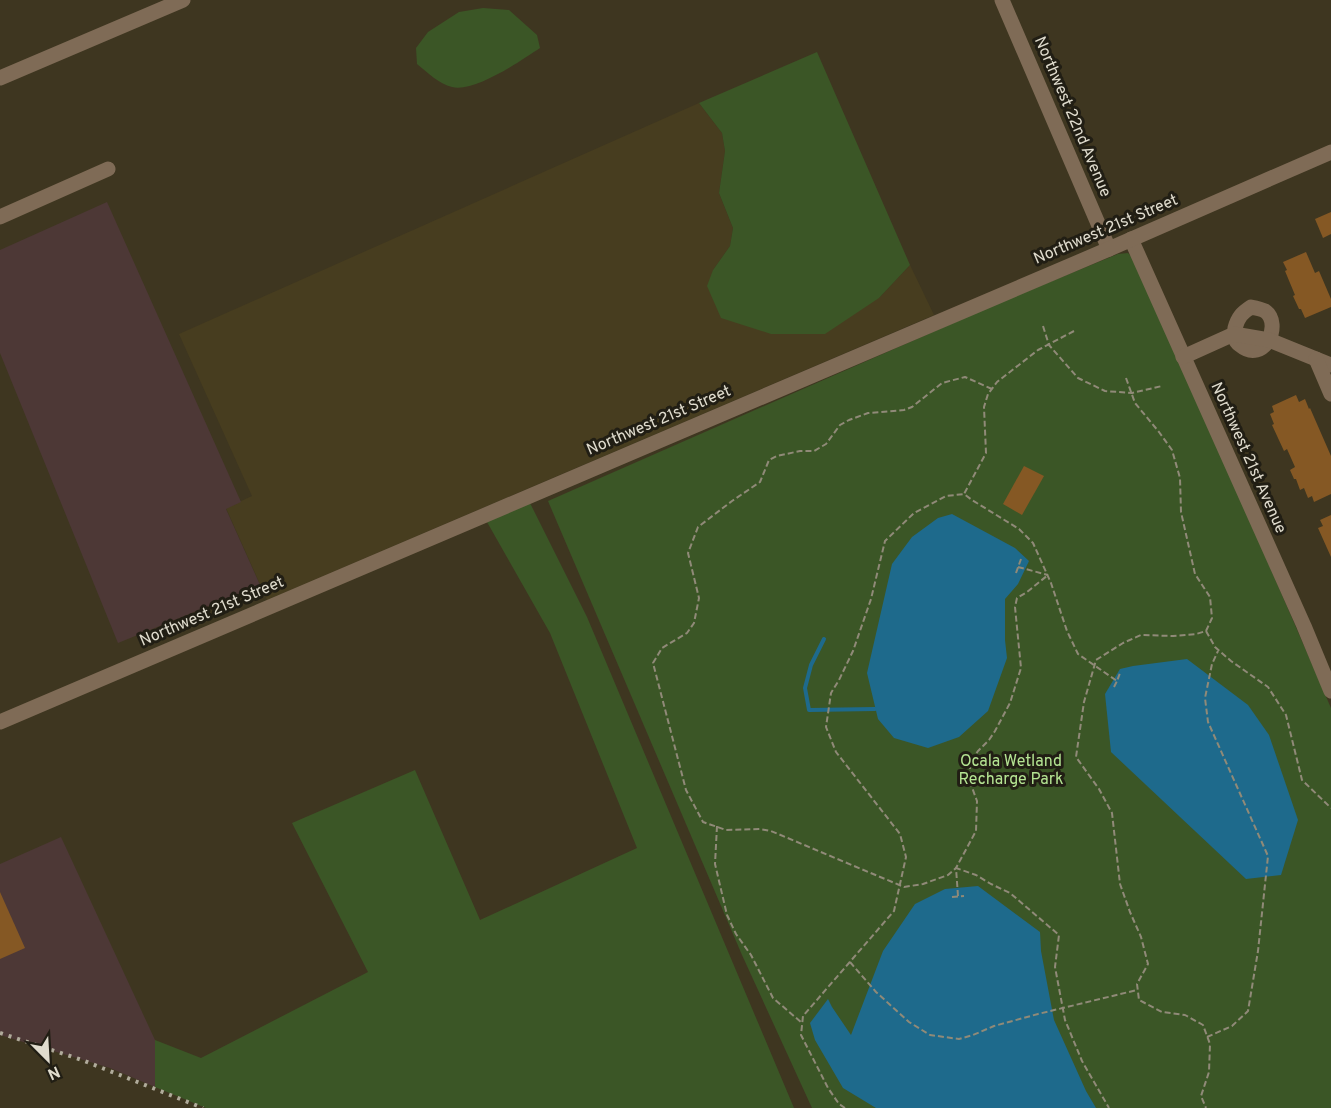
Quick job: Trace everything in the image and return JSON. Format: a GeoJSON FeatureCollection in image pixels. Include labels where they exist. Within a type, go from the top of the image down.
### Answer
{"type":"FeatureCollection","features":[{"type":"Feature","properties":{"kind":"street"},"geometry":{"type":"LineString","coordinates":[[0,78],[183,0]]}},
{"type":"Feature","properties":{"kind":"street","name":"Northwest 22nd Avenue"},"geometry":{"type":"LineString","coordinates":[[1002,0],[1109,249]]}},
{"type":"Feature","properties":{"kind":"street","name":"Northwest 21st Street"},"geometry":{"type":"LineString","coordinates":[[0,722],[1331,152]]}},
{"type":"Feature","properties":{"kind":"street"},"geometry":{"type":"LineString","coordinates":[[0,217],[108,169]]}},
{"type":"Feature","properties":{"kind":"street","name":"Northwest 21st Avenue"},"geometry":{"type":"LineString","coordinates":[[1131,239],[1329,681]]}},
{"type":"Feature","properties":{"kind":"street"},"geometry":{"type":"LineString","coordinates":[[1234,334],[1241,313],[1251,307],[1263,310],[1270,317],[1272,325],[1269,340]]}},
{"type":"Feature","properties":{"kind":"street"},"geometry":{"type":"LineString","coordinates":[[1183,357],[1234,334],[1269,340],[1331,365]]}},
{"type":"Feature","properties":{"kind":"street"},"geometry":{"type":"LineString","coordinates":[[1316,359],[1331,394]]}},
{"type":"Feature","properties":{"kind":"path"},"geometry":{"type":"LineString","coordinates":[[1043,326],[1049,345],[1078,378],[1105,391],[1132,393],[1162,386]]}},
{"type":"Feature","properties":{"kind":"path"},"geometry":{"type":"LineString","coordinates":[[964,494],[986,453],[984,407],[988,394],[997,382],[1038,350],[1074,331]]}},
{"type":"Feature","properties":{"kind":"path"},"geometry":{"type":"LineString","coordinates":[[992,389],[965,377],[942,383],[904,411],[868,413],[849,420],[840,426],[826,444],[814,450],[777,456],[769,460],[760,482],[698,527],[688,553],[699,598],[694,623],[687,633],[662,648],[653,663],[686,790],[704,822],[726,830],[771,831],[904,887],[923,884],[948,875],[956,868],[976,831],[977,801],[970,782],[970,762],[995,731],[1010,703],[1021,668],[1017,598],[1048,575]]}},
{"type":"Feature","properties":{"kind":"path"},"geometry":{"type":"LineString","coordinates":[[1126,378],[1135,403],[1172,450],[1180,478],[1180,512],[1196,574],[1210,597],[1212,618],[1206,631],[1173,636],[1141,635],[1096,660],[1084,702],[1076,757],[1099,789],[1112,813],[1120,884],[1141,937],[1148,964],[1137,984],[1139,1000],[1162,1012],[1185,1015],[1203,1025],[1210,1044],[1209,1072],[1201,1095],[1206,1108]]}},
{"type":"Feature","properties":{"kind":"path"},"geometry":{"type":"LineString","coordinates":[[845,1108],[839,1104],[828,1088],[801,1035],[803,1016],[894,911],[906,857],[900,834],[836,752],[826,727],[831,693],[853,651],[871,599],[885,541],[914,513],[946,496],[964,494],[1019,529],[1033,543],[1048,575],[1067,631],[1078,654],[1117,681]]}},
{"type":"Feature","properties":{"kind":"path"},"geometry":{"type":"LineString","coordinates":[[1016,573],[1021,559]]}},
{"type":"Feature","properties":{"kind":"path"},"geometry":{"type":"LineString","coordinates":[[1018,567],[1048,575]]}},
{"type":"Feature","properties":{"kind":"path"},"geometry":{"type":"LineString","coordinates":[[1206,631],[1218,651],[1268,687],[1286,715],[1302,780],[1331,808]]}},
{"type":"Feature","properties":{"kind":"path"},"geometry":{"type":"LineString","coordinates":[[1207,1037],[1232,1026],[1248,1011],[1258,951],[1268,856],[1208,722],[1204,698],[1212,664],[1218,651]]}},
{"type":"Feature","properties":{"kind":"path"},"geometry":{"type":"LineString","coordinates":[[1114,687],[1120,673]]}},
{"type":"Feature","properties":{"kind":"path"},"geometry":{"type":"LineString","coordinates":[[717,826],[715,864],[727,915],[773,998],[802,1023]]}},
{"type":"Feature","properties":{"kind":"path"},"geometry":{"type":"LineString","coordinates":[[956,868],[958,896]]}},
{"type":"Feature","properties":{"kind":"path"},"geometry":{"type":"LineString","coordinates":[[956,868],[1010,892],[1059,934],[1055,967],[1065,1020],[1082,1061],[1109,1108]]}},
{"type":"Feature","properties":{"kind":"path"},"geometry":{"type":"LineString","coordinates":[[952,897],[964,896]]}},
{"type":"Feature","properties":{"kind":"path"},"geometry":{"type":"LineString","coordinates":[[850,962],[876,993],[909,1022],[930,1035],[959,1039],[994,1026],[1063,1007],[1137,990]]}},
{"type":"Feature","properties":{"kind":"shaded area"},"geometry":{"type":"Polygon","coordinates":[[[699,103],[722,133],[725,151],[719,193],[733,228],[730,246],[713,270],[879,298],[910,265],[934,315],[267,600],[226,508],[252,496],[179,334],[699,103]]]}},
{"type":"Feature","properties":{"kind":"shaded area"},"geometry":{"type":"Polygon","coordinates":[[[107,202],[241,502],[226,509],[260,585],[118,643],[0,353],[0,250],[107,202]]]}},
{"type":"Feature","properties":{"kind":"shaded area"},"geometry":{"type":"Polygon","coordinates":[[[61,837],[155,1040],[155,1087],[110,1068],[0,1035],[0,864],[61,837]]]}},
{"type":"Feature","properties":{"kind":"green space"},"geometry":{"type":"Polygon","coordinates":[[[483,8],[509,10],[537,35],[540,48],[498,74],[461,88],[442,83],[417,64],[416,48],[428,32],[459,12],[483,8]]]}},
{"type":"Feature","properties":{"kind":"green space"},"geometry":{"type":"Polygon","coordinates":[[[817,52],[910,265],[879,298],[825,334],[771,334],[721,318],[707,286],[713,270],[730,246],[733,228],[719,193],[725,151],[722,133],[699,103],[817,52]]]}},
{"type":"Feature","properties":{"kind":"green space","name":"Ocala Wetland Recharge Park"},"geometry":{"type":"Polygon","coordinates":[[[1128,253],[1139,265],[1331,708],[1331,1108],[812,1108],[742,955],[548,501],[1001,302],[1118,254],[1128,253]]]}},
{"type":"Feature","properties":{"kind":"green space"},"geometry":{"type":"Polygon","coordinates":[[[530,503],[587,617],[794,1108],[206,1108],[155,1087],[155,1040],[201,1058],[368,972],[292,823],[415,770],[480,920],[637,848],[550,633],[487,522],[530,503]]]}},
{"type":"Feature","properties":{"kind":"water"},"geometry":{"type":"Polygon","coordinates":[[[952,514],[1015,548],[1029,561],[1018,584],[1005,599],[1007,658],[988,711],[959,737],[928,748],[894,738],[878,719],[867,673],[892,564],[912,537],[938,518],[952,514]]]}},
{"type":"Feature","properties":{"kind":"water"},"geometry":{"type":"Polygon","coordinates":[[[1187,659],[1248,705],[1269,735],[1298,820],[1281,875],[1246,879],[1111,752],[1105,694],[1120,669],[1187,659]]]}},
{"type":"Feature","properties":{"kind":"water"},"geometry":{"type":"Polygon","coordinates":[[[978,886],[1040,932],[1041,951],[1054,1020],[1096,1108],[876,1108],[843,1088],[815,1040],[810,1023],[828,999],[851,1035],[883,951],[915,904],[945,889],[978,886]]]}},
{"type":"Feature","properties":{"kind":"building"},"geometry":{"type":"Polygon","coordinates":[[[1331,212],[1331,234],[1323,238],[1315,219],[1331,212]]]}},
{"type":"Feature","properties":{"kind":"building"},"geometry":{"type":"Polygon","coordinates":[[[1306,252],[1315,273],[1319,271],[1331,299],[1331,307],[1305,318],[1293,296],[1295,295],[1283,262],[1306,252]]]}},
{"type":"Feature","properties":{"kind":"building"},"geometry":{"type":"Polygon","coordinates":[[[1296,395],[1299,402],[1305,399],[1331,456],[1331,494],[1314,502],[1312,496],[1308,498],[1304,488],[1300,490],[1294,479],[1290,470],[1295,467],[1287,449],[1284,451],[1272,425],[1274,424],[1270,414],[1274,412],[1272,406],[1296,395]]]}},
{"type":"Feature","properties":{"kind":"building"},"geometry":{"type":"Polygon","coordinates":[[[1024,466],[1044,476],[1022,515],[1003,504],[1024,466]]]}},
{"type":"Feature","properties":{"kind":"building"},"geometry":{"type":"Polygon","coordinates":[[[1331,515],[1331,557],[1318,528],[1323,526],[1320,520],[1331,515]]]}},
{"type":"Feature","properties":{"kind":"building"},"geometry":{"type":"Polygon","coordinates":[[[0,892],[25,948],[0,959],[0,892]]]}},
{"type":"Feature","properties":{"kind":"waterway"},"geometry":{"type":"LineString","coordinates":[[824,639],[811,665],[805,688],[809,710],[875,709]]}},
{"type":"Feature","properties":{"kind":"railway"},"geometry":{"type":"LineString","coordinates":[[0,1033],[82,1060],[203,1108]]}}]}
